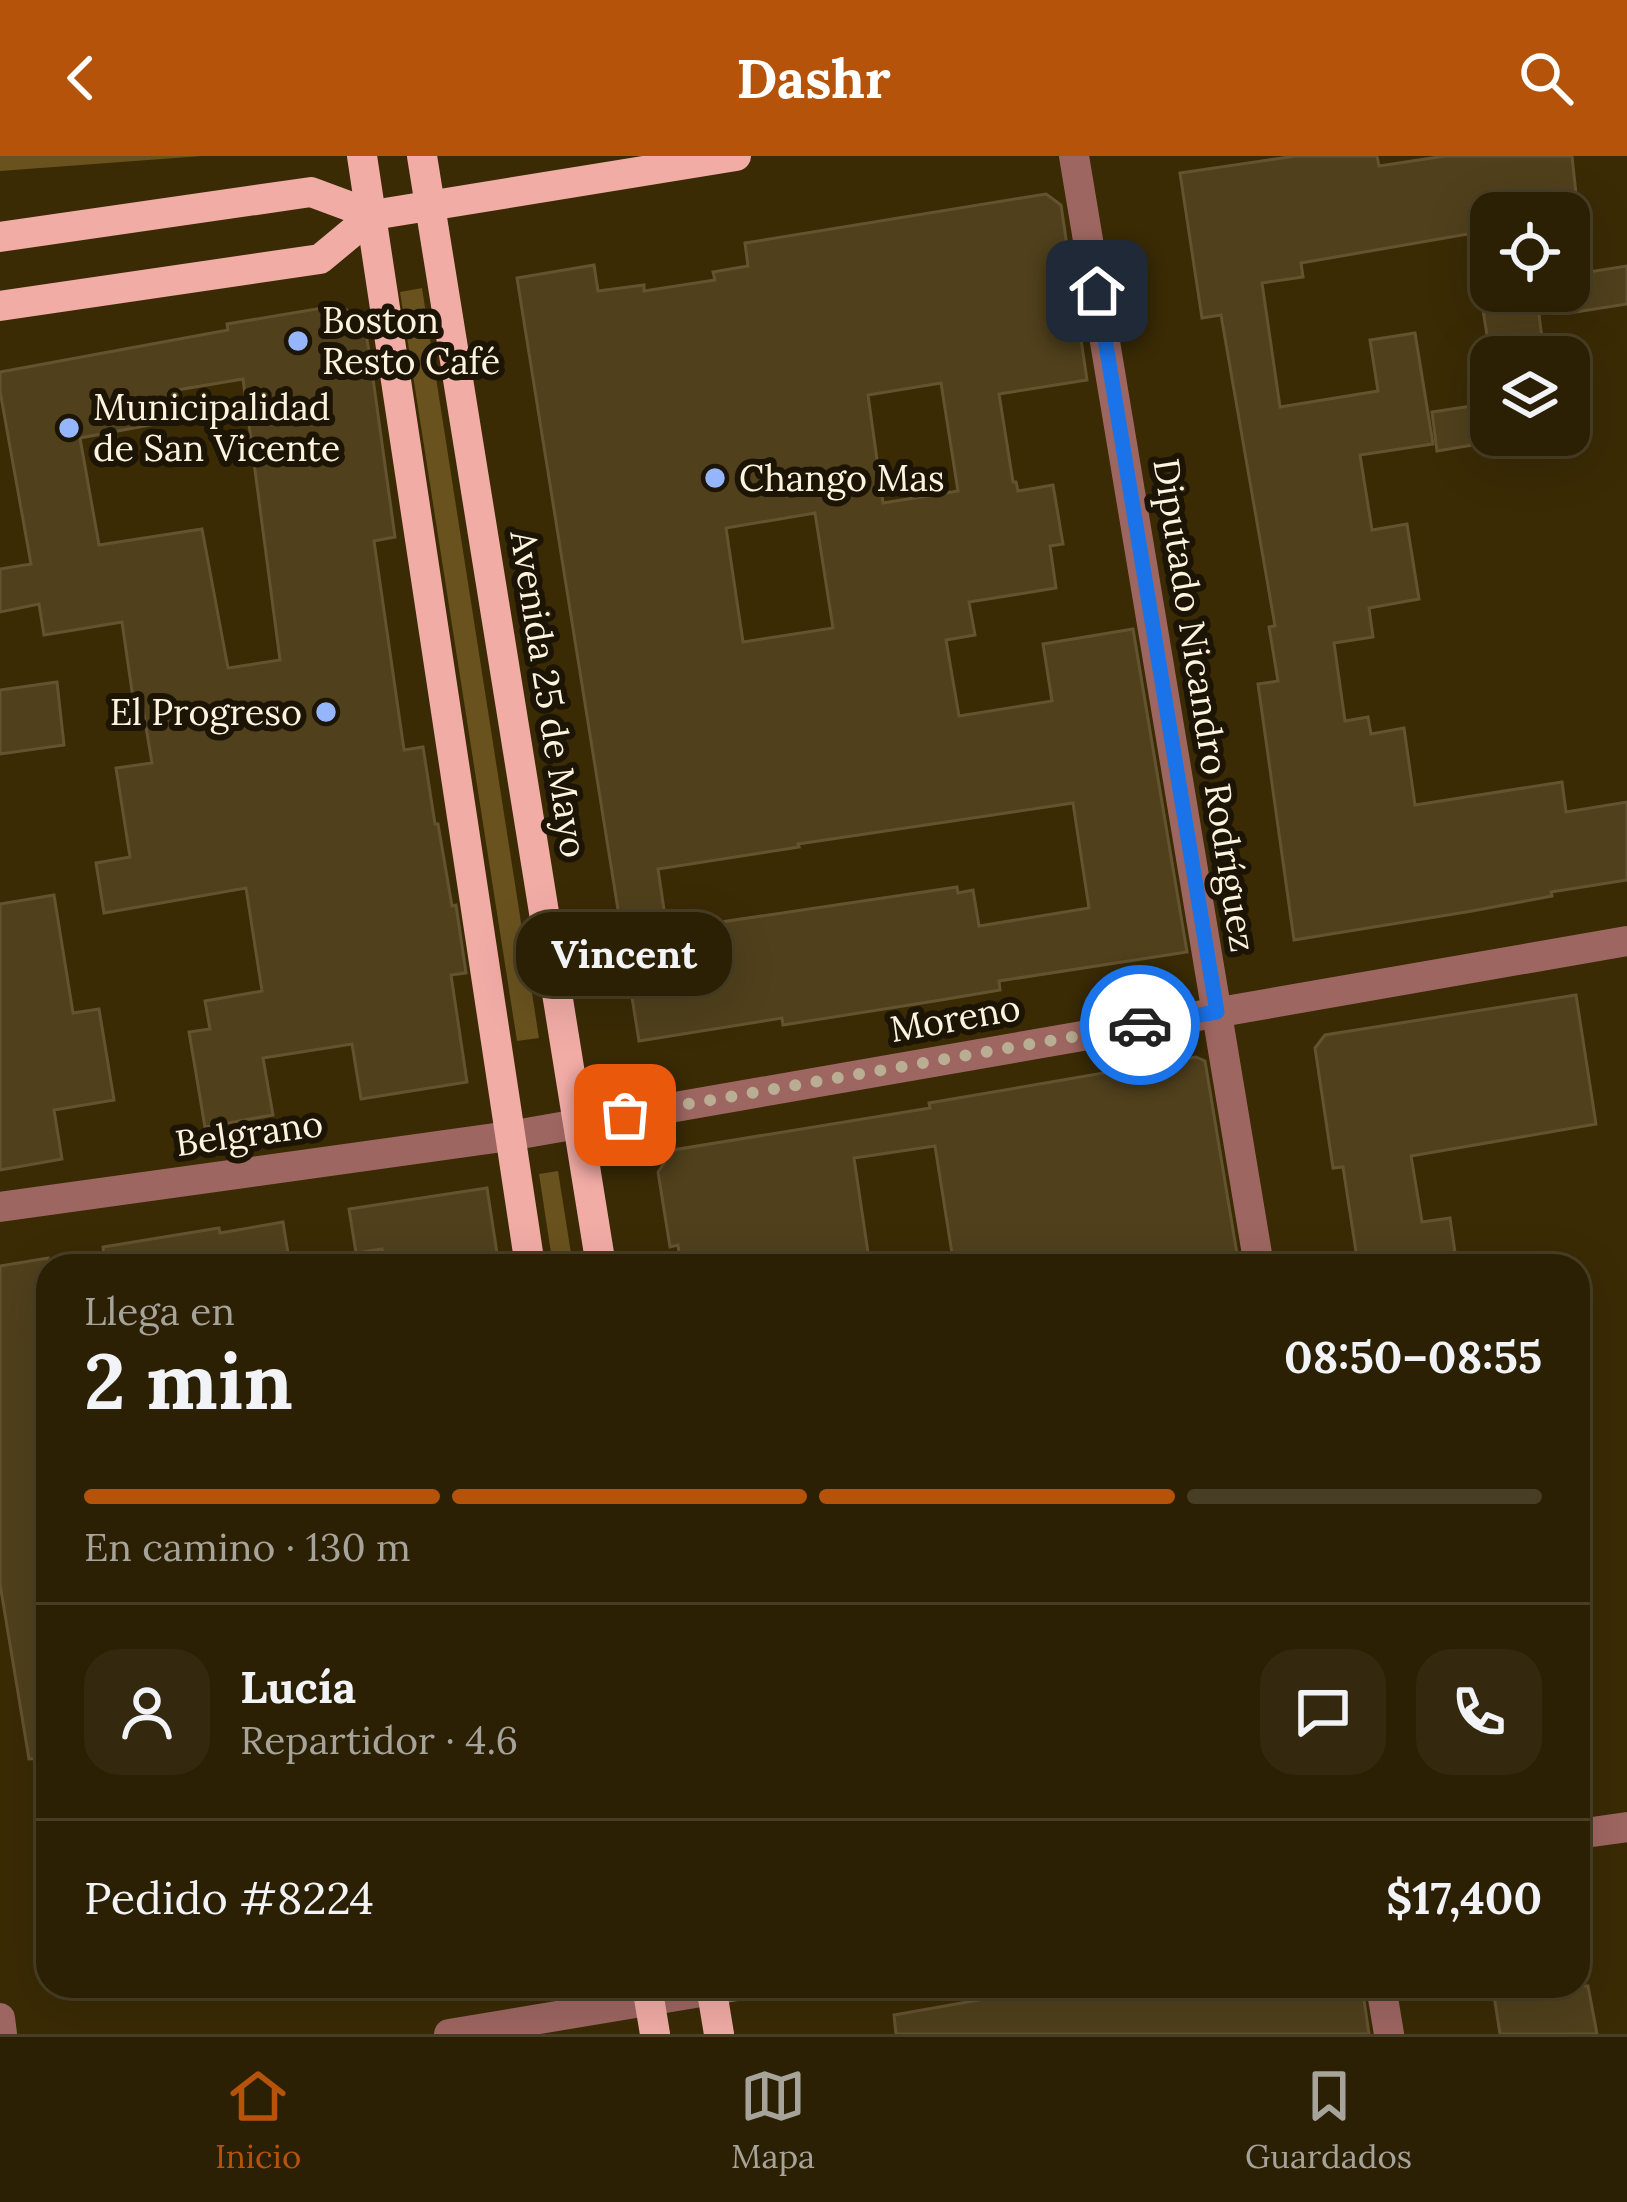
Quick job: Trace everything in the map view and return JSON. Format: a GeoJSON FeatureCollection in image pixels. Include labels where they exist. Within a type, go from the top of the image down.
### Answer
{"type":"FeatureCollection","features":[{"type":"Feature","properties":{"kind":"main road"},"geometry":{"type":"LineString","coordinates":[[362,156],[528,1254]]}},
{"type":"Feature","properties":{"kind":"main road","name":"Avenida 25 de Mayo"},"geometry":{"type":"LineString","coordinates":[[422,156],[600,1254]]}},
{"type":"Feature","properties":{"kind":"main road"},"geometry":{"type":"LineString","coordinates":[[0,306],[320,259],[373,215],[736,156]]}},
{"type":"Feature","properties":{"kind":"main road"},"geometry":{"type":"LineString","coordinates":[[0,237],[311,192],[373,215]]}},
{"type":"Feature","properties":{"kind":"main road"},"geometry":{"type":"LineString","coordinates":[[649,1998],[656,2034]]}},
{"type":"Feature","properties":{"kind":"main road"},"geometry":{"type":"LineString","coordinates":[[719,2034],[720,1998]]}},
{"type":"Feature","properties":{"kind":"street","name":"Diputado Nicandro Rodríguez"},"geometry":{"type":"LineString","coordinates":[[1074,156],[1257,1254]]}},
{"type":"Feature","properties":{"kind":"street","name":"Moreno"},"geometry":{"type":"LineString","coordinates":[[509,1136],[1627,941]]}},
{"type":"Feature","properties":{"kind":"street","name":"Belgrano"},"geometry":{"type":"LineString","coordinates":[[0,1207],[509,1136]]}},
{"type":"Feature","properties":{"kind":"street"},"geometry":{"type":"LineString","coordinates":[[1590,1832],[1627,1827]]}},
{"type":"Feature","properties":{"kind":"street"},"geometry":{"type":"LineString","coordinates":[[449,2034],[628,1998]]}},
{"type":"Feature","properties":{"kind":"street"},"geometry":{"type":"LineString","coordinates":[[1383,1998],[1389,2034]]}},
{"type":"Feature","properties":{"kind":"street"},"geometry":{"type":"LineString","coordinates":[[0,2018],[2,2034]]}},
{"type":"Feature","properties":{"kind":"shaded area"},"geometry":{"type":"Polygon","coordinates":[[[0,156],[202,156],[0,171],[0,156]]]}},
{"type":"Feature","properties":{"kind":"shaded area"},"geometry":{"type":"Polygon","coordinates":[[[422,288],[539,1038],[517,1041],[400,292],[422,288]]]}},
{"type":"Feature","properties":{"kind":"shaded area"},"geometry":{"type":"Polygon","coordinates":[[[558,1171],[571,1254],[551,1254],[539,1174],[558,1171]]]}},
{"type":"Feature","properties":{"kind":"building"},"geometry":{"type":"Polygon","coordinates":[[[1296,156],[1377,156],[1379,166],[1445,156],[1572,156],[1576,192],[1470,192],[1470,234],[1301,263],[1303,277],[1262,283],[1280,407],[1378,391],[1370,340],[1415,333],[1433,444],[1360,455],[1372,530],[1407,524],[1419,599],[1369,608],[1373,637],[1334,643],[1345,721],[1368,717],[1371,734],[1404,728],[1415,805],[1562,782],[1566,812],[1627,802],[1627,880],[1294,940],[1258,684],[1278,681],[1269,627],[1275,626],[1221,315],[1202,318],[1180,173],[1296,156]]]}},
{"type":"Feature","properties":{"kind":"building"},"geometry":{"type":"Polygon","coordinates":[[[1046,194],[1061,205],[1087,380],[999,394],[1018,491],[1053,485],[1063,544],[1050,546],[1056,588],[969,602],[975,635],[946,640],[959,716],[1052,701],[1043,644],[1133,629],[1187,952],[999,981],[1000,990],[941,1000],[639,1041],[517,278],[594,265],[598,291],[644,285],[644,291],[715,280],[713,272],[748,266],[745,243],[1046,194]],[[941,383],[868,395],[883,503],[958,491],[941,383]],[[815,513],[726,528],[743,642],[833,628],[815,513]],[[1073,803],[658,869],[667,930],[957,887],[958,893],[973,890],[979,926],[1089,908],[1073,803]]]}},
{"type":"Feature","properties":{"kind":"building"},"geometry":{"type":"Polygon","coordinates":[[[1627,266],[1627,304],[1590,310],[1590,272],[1627,266]]]}},
{"type":"Feature","properties":{"kind":"building"},"geometry":{"type":"Polygon","coordinates":[[[340,305],[364,323],[395,537],[374,541],[404,750],[423,747],[452,906],[456,905],[466,973],[451,975],[467,1082],[361,1099],[352,1044],[263,1058],[273,1115],[205,1127],[189,1032],[210,1029],[205,1001],[262,991],[246,888],[104,913],[96,863],[130,857],[116,768],[152,763],[141,697],[133,698],[122,622],[44,635],[39,604],[0,612],[0,569],[31,564],[0,372],[228,330],[227,324],[340,305]],[[243,379],[177,390],[182,419],[80,438],[99,545],[202,529],[228,668],[280,660],[243,379]]]}},
{"type":"Feature","properties":{"kind":"building"},"geometry":{"type":"Polygon","coordinates":[[[1483,312],[1539,312],[1542,336],[1487,336],[1483,312]]]}},
{"type":"Feature","properties":{"kind":"building"},"geometry":{"type":"Polygon","coordinates":[[[1470,406],[1470,446],[1437,451],[1432,412],[1470,406]]]}},
{"type":"Feature","properties":{"kind":"building"},"geometry":{"type":"Polygon","coordinates":[[[57,682],[64,745],[0,754],[0,690],[57,682]]]}},
{"type":"Feature","properties":{"kind":"building"},"geometry":{"type":"Polygon","coordinates":[[[54,895],[73,1013],[99,1009],[114,1100],[54,1110],[62,1159],[0,1170],[0,904],[54,895]]]}},
{"type":"Feature","properties":{"kind":"building"},"geometry":{"type":"Polygon","coordinates":[[[1576,995],[1596,1124],[1411,1156],[1422,1222],[1450,1218],[1455,1254],[1356,1254],[1343,1167],[1333,1168],[1315,1048],[1325,1035],[1576,995]]]}},
{"type":"Feature","properties":{"kind":"building"},"geometry":{"type":"Polygon","coordinates":[[[1196,1057],[1205,1061],[1237,1254],[952,1254],[935,1146],[854,1158],[868,1254],[679,1254],[678,1245],[670,1247],[658,1172],[673,1150],[930,1108],[929,1103],[1196,1057]]]}},
{"type":"Feature","properties":{"kind":"building"},"geometry":{"type":"Polygon","coordinates":[[[487,1188],[497,1254],[383,1254],[382,1249],[356,1253],[349,1209],[487,1188]]]}},
{"type":"Feature","properties":{"kind":"building"},"geometry":{"type":"Polygon","coordinates":[[[283,1222],[288,1254],[104,1254],[103,1247],[219,1228],[220,1233],[283,1222]]]}},
{"type":"Feature","properties":{"kind":"building"},"geometry":{"type":"Polygon","coordinates":[[[36,1260],[36,1759],[29,1759],[0,1584],[0,1266],[36,1260]]]}},
{"type":"Feature","properties":{"kind":"building"},"geometry":{"type":"Polygon","coordinates":[[[1590,1997],[1597,2034],[1500,2034],[1494,1998],[1590,1997]]]}},
{"type":"Feature","properties":{"kind":"building"},"geometry":{"type":"Polygon","coordinates":[[[990,1998],[1364,1998],[1369,2034],[896,2034],[894,2015],[990,1998]]]}},
{"type":"Feature","properties":{"kind":"way so far"},"geometry":{"type":"LineString","coordinates":[[625,1115],[1140,1025]]}},
{"type":"Feature","properties":{"kind":"place","name":"Boston Resto Café"},"geometry":{"type":"Point","coordinates":[298,341]}},
{"type":"Feature","properties":{"kind":"place","name":"Municipalidad de San Vicente"},"geometry":{"type":"Point","coordinates":[69,428]}},
{"type":"Feature","properties":{"kind":"place","name":"Chango Mas"},"geometry":{"type":"Point","coordinates":[715,478]}},
{"type":"Feature","properties":{"kind":"place","name":"El Progreso"},"geometry":{"type":"Point","coordinates":[326,712]}},
{"type":"Feature","properties":{"kind":"place","name":"Vincent"},"geometry":{"type":"Point","coordinates":[625,1115]}},
{"type":"Feature","properties":{"kind":"route"},"geometry":{"type":"LineString","coordinates":[[1097,291],[1217,1012],[1140,1025]]}}]}
